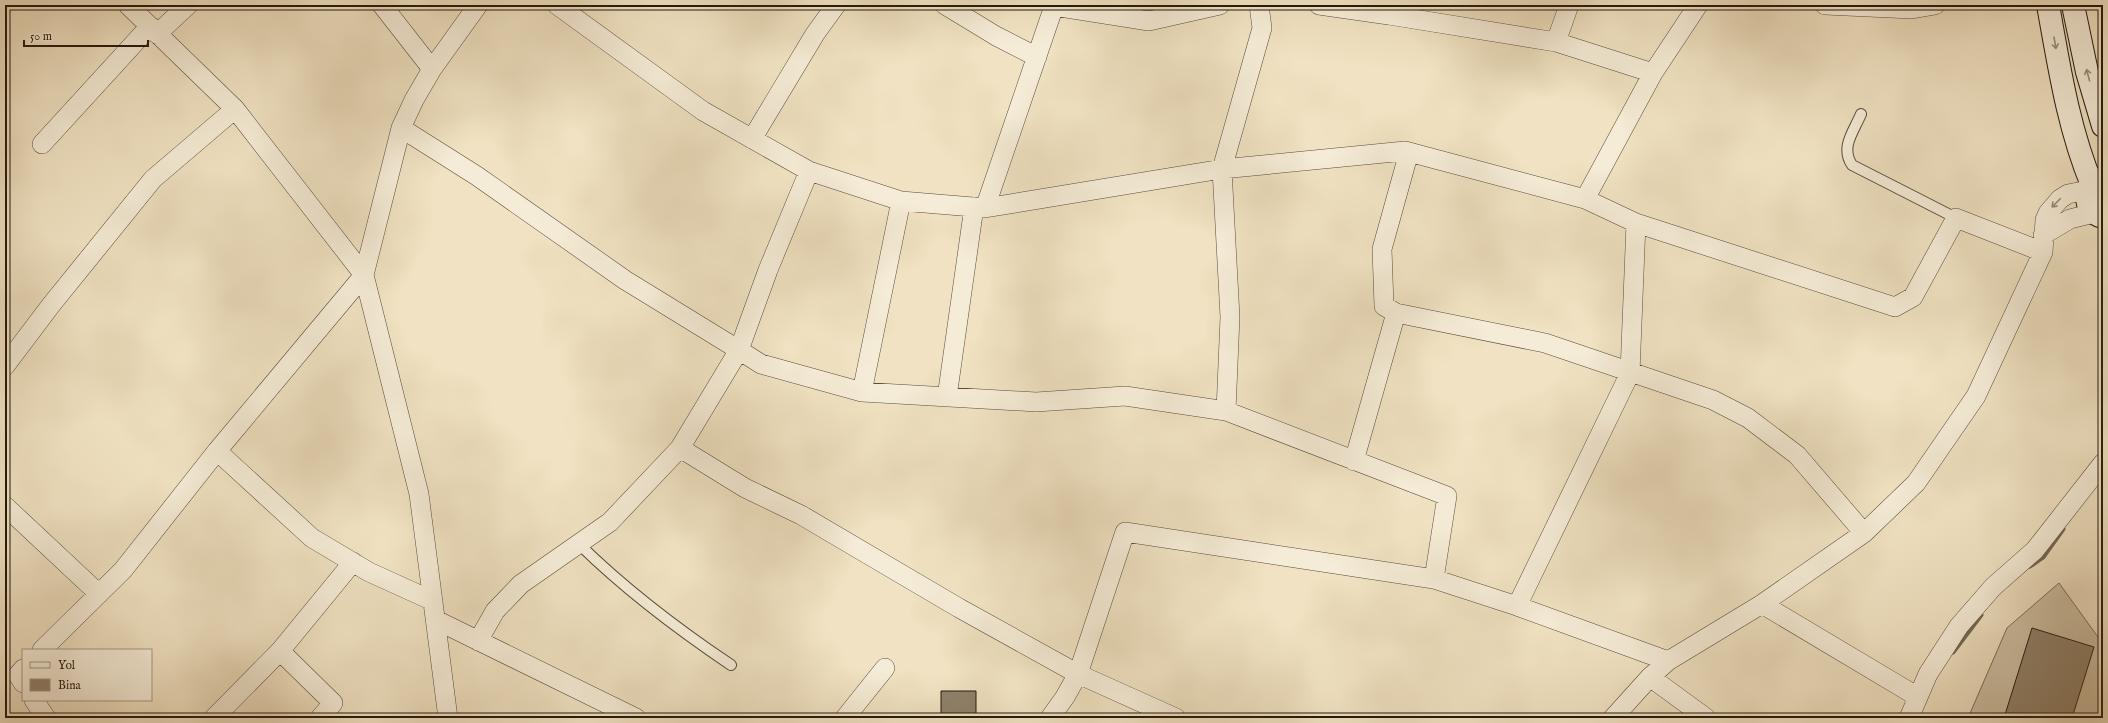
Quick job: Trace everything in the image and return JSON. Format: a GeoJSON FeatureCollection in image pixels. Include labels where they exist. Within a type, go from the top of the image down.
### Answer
{"type":"FeatureCollection","features":[{"type":"Feature","properties":{"kind":"street"},"geometry":{"type":"LineString","coordinates":[[128,5],[235,109],[364,275],[419,494],[448,718]]}},
{"type":"Feature","properties":{"kind":"street"},"geometry":{"type":"LineString","coordinates":[[42,144],[154,30],[188,5]]}},
{"type":"Feature","properties":{"kind":"street"},"geometry":{"type":"LineString","coordinates":[[382,5],[432,69]]}},
{"type":"Feature","properties":{"kind":"street"},"geometry":{"type":"LineString","coordinates":[[43,649],[123,570],[217,451],[364,275],[401,128],[414,100],[432,69],[478,5]]}},
{"type":"Feature","properties":{"kind":"street"},"geometry":{"type":"LineString","coordinates":[[557,5],[703,111],[752,139],[809,171],[901,201],[980,208],[1222,169],[1408,152],[1584,199],[1636,224],[1895,307],[1913,297],[1956,218],[2043,243]]}},
{"type":"Feature","properties":{"kind":"street"},"geometry":{"type":"LineString","coordinates":[[752,139],[815,34],[836,5]]}},
{"type":"Feature","properties":{"kind":"street"},"geometry":{"type":"LineString","coordinates":[[945,5],[996,36],[1037,57]]}},
{"type":"Feature","properties":{"kind":"street"},"geometry":{"type":"LineString","coordinates":[[947,397],[980,208],[1037,57],[1054,6],[1149,21],[1220,5]]}},
{"type":"Feature","properties":{"kind":"street"},"geometry":{"type":"LineString","coordinates":[[1226,411],[1230,317],[1222,169],[1262,28],[1259,5]]}},
{"type":"Feature","properties":{"kind":"street"},"geometry":{"type":"LineString","coordinates":[[1319,5],[1391,10],[1556,42],[1653,73]]}},
{"type":"Feature","properties":{"kind":"street"},"geometry":{"type":"LineString","coordinates":[[1556,42],[1569,5]]}},
{"type":"Feature","properties":{"kind":"street"},"geometry":{"type":"LineString","coordinates":[[1584,199],[1653,73],[1698,5]]}},
{"type":"Feature","properties":{"kind":"street"},"geometry":{"type":"LineString","coordinates":[[1825,5],[1912,9],[1935,5]]}},
{"type":"Feature","properties":{"kind":"street"},"geometry":{"type":"LineString","coordinates":[[2048,5],[2070,121],[2079,155],[2094,184],[2088,202],[2100,218]]}},
{"type":"Feature","properties":{"kind":"street"},"geometry":{"type":"LineString","coordinates":[[2073,5],[2087,72],[2103,126]]}},
{"type":"Feature","properties":{"kind":"street"},"geometry":{"type":"LineString","coordinates":[[5,366],[50,305],[153,179],[235,109]]}},
{"type":"Feature","properties":{"kind":"street"},"geometry":{"type":"LineString","coordinates":[[401,128],[477,176],[625,280],[761,364],[862,392],[1036,402],[1125,396],[1226,411],[1447,496],[1434,579]]}},
{"type":"Feature","properties":{"kind":"street"},"geometry":{"type":"LineString","coordinates":[[1408,152],[1382,249],[1384,306],[1396,313],[1545,343],[1713,400],[1748,418],[1765,429],[1797,455],[1864,533]]}},
{"type":"Feature","properties":{"kind":"street"},"geometry":{"type":"LineString","coordinates":[[478,641],[495,611],[521,584],[580,545],[610,522],[680,448],[739,350],[768,270],[809,171]]}},
{"type":"Feature","properties":{"kind":"street"},"geometry":{"type":"LineString","coordinates":[[1614,718],[1650,677],[1668,661],[1762,604],[1864,533],[1916,483],[1976,396],[2043,243],[2045,220],[2053,206],[2060,199],[2073,192],[2094,184]]}},
{"type":"Feature","properties":{"kind":"street"},"geometry":{"type":"LineString","coordinates":[[862,392],[901,201]]}},
{"type":"Feature","properties":{"kind":"street"},"geometry":{"type":"LineString","coordinates":[[2043,243],[2070,219],[2100,218]]}},
{"type":"Feature","properties":{"kind":"street"},"geometry":{"type":"LineString","coordinates":[[1517,606],[1630,373],[1636,224]]}},
{"type":"Feature","properties":{"kind":"street"},"geometry":{"type":"LineString","coordinates":[[1354,461],[1396,313]]}},
{"type":"Feature","properties":{"kind":"street"},"geometry":{"type":"LineString","coordinates":[[680,448],[745,488],[801,514],[959,608],[1078,674],[1176,718]]}},
{"type":"Feature","properties":{"kind":"street"},"geometry":{"type":"LineString","coordinates":[[217,451],[312,538],[369,572],[433,601]]}},
{"type":"Feature","properties":{"kind":"street"},"geometry":{"type":"LineString","coordinates":[[1908,718],[1928,674],[1970,613],[1993,587],[2035,550],[2103,463]]}},
{"type":"Feature","properties":{"kind":"street"},"geometry":{"type":"LineString","coordinates":[[5,506],[99,594]]}},
{"type":"Feature","properties":{"kind":"street"},"geometry":{"type":"LineString","coordinates":[[1050,718],[1065,697],[1078,674],[1125,532],[1434,579],[1517,606],[1668,661]]}},
{"type":"Feature","properties":{"kind":"street"},"geometry":{"type":"LineString","coordinates":[[214,718],[280,651],[353,562]]}},
{"type":"Feature","properties":{"kind":"street"},"geometry":{"type":"LineString","coordinates":[[1762,604],[1918,697]]}},
{"type":"Feature","properties":{"kind":"street"},"geometry":{"type":"LineString","coordinates":[[436,620],[636,718]]}},
{"type":"Feature","properties":{"kind":"street"},"geometry":{"type":"LineString","coordinates":[[280,651],[333,703],[320,718]]}},
{"type":"Feature","properties":{"kind":"street"},"geometry":{"type":"LineString","coordinates":[[845,718],[885,668]]}},
{"type":"Feature","properties":{"kind":"street"},"geometry":{"type":"LineString","coordinates":[[1650,677],[1706,718]]}},
{"type":"Feature","properties":{"kind":"street"},"geometry":{"type":"LineString","coordinates":[[35,701],[46,718]]}},
{"type":"Feature","properties":{"kind":"lane"},"geometry":{"type":"LineString","coordinates":[[1862,114],[1846,146],[1846,153],[1852,165],[1956,218]]}},
{"type":"Feature","properties":{"kind":"lane"},"geometry":{"type":"LineString","coordinates":[[580,545],[643,603],[679,630],[731,665]]}},
{"type":"Feature","properties":{"kind":"shaded area"},"geometry":{"type":"Polygon","coordinates":[[[2059,583],[2103,644],[2103,718],[1968,718],[2007,628],[2059,583]]]}},
{"type":"Feature","properties":{"kind":"building"},"geometry":{"type":"Polygon","coordinates":[[[2032,628],[2094,647],[2072,718],[2004,718],[2032,628]]]}},
{"type":"Feature","properties":{"kind":"building"},"geometry":{"type":"Polygon","coordinates":[[[941,691],[976,691],[976,718],[941,718],[941,691]]]}},
{"type":"Feature","properties":{"kind":"waterway"},"geometry":{"type":"LineString","coordinates":[[2030,566],[2043,557],[2063,529]]}},
{"type":"Feature","properties":{"kind":"waterway"},"geometry":{"type":"LineString","coordinates":[[1953,652],[1981,615]]}}]}
